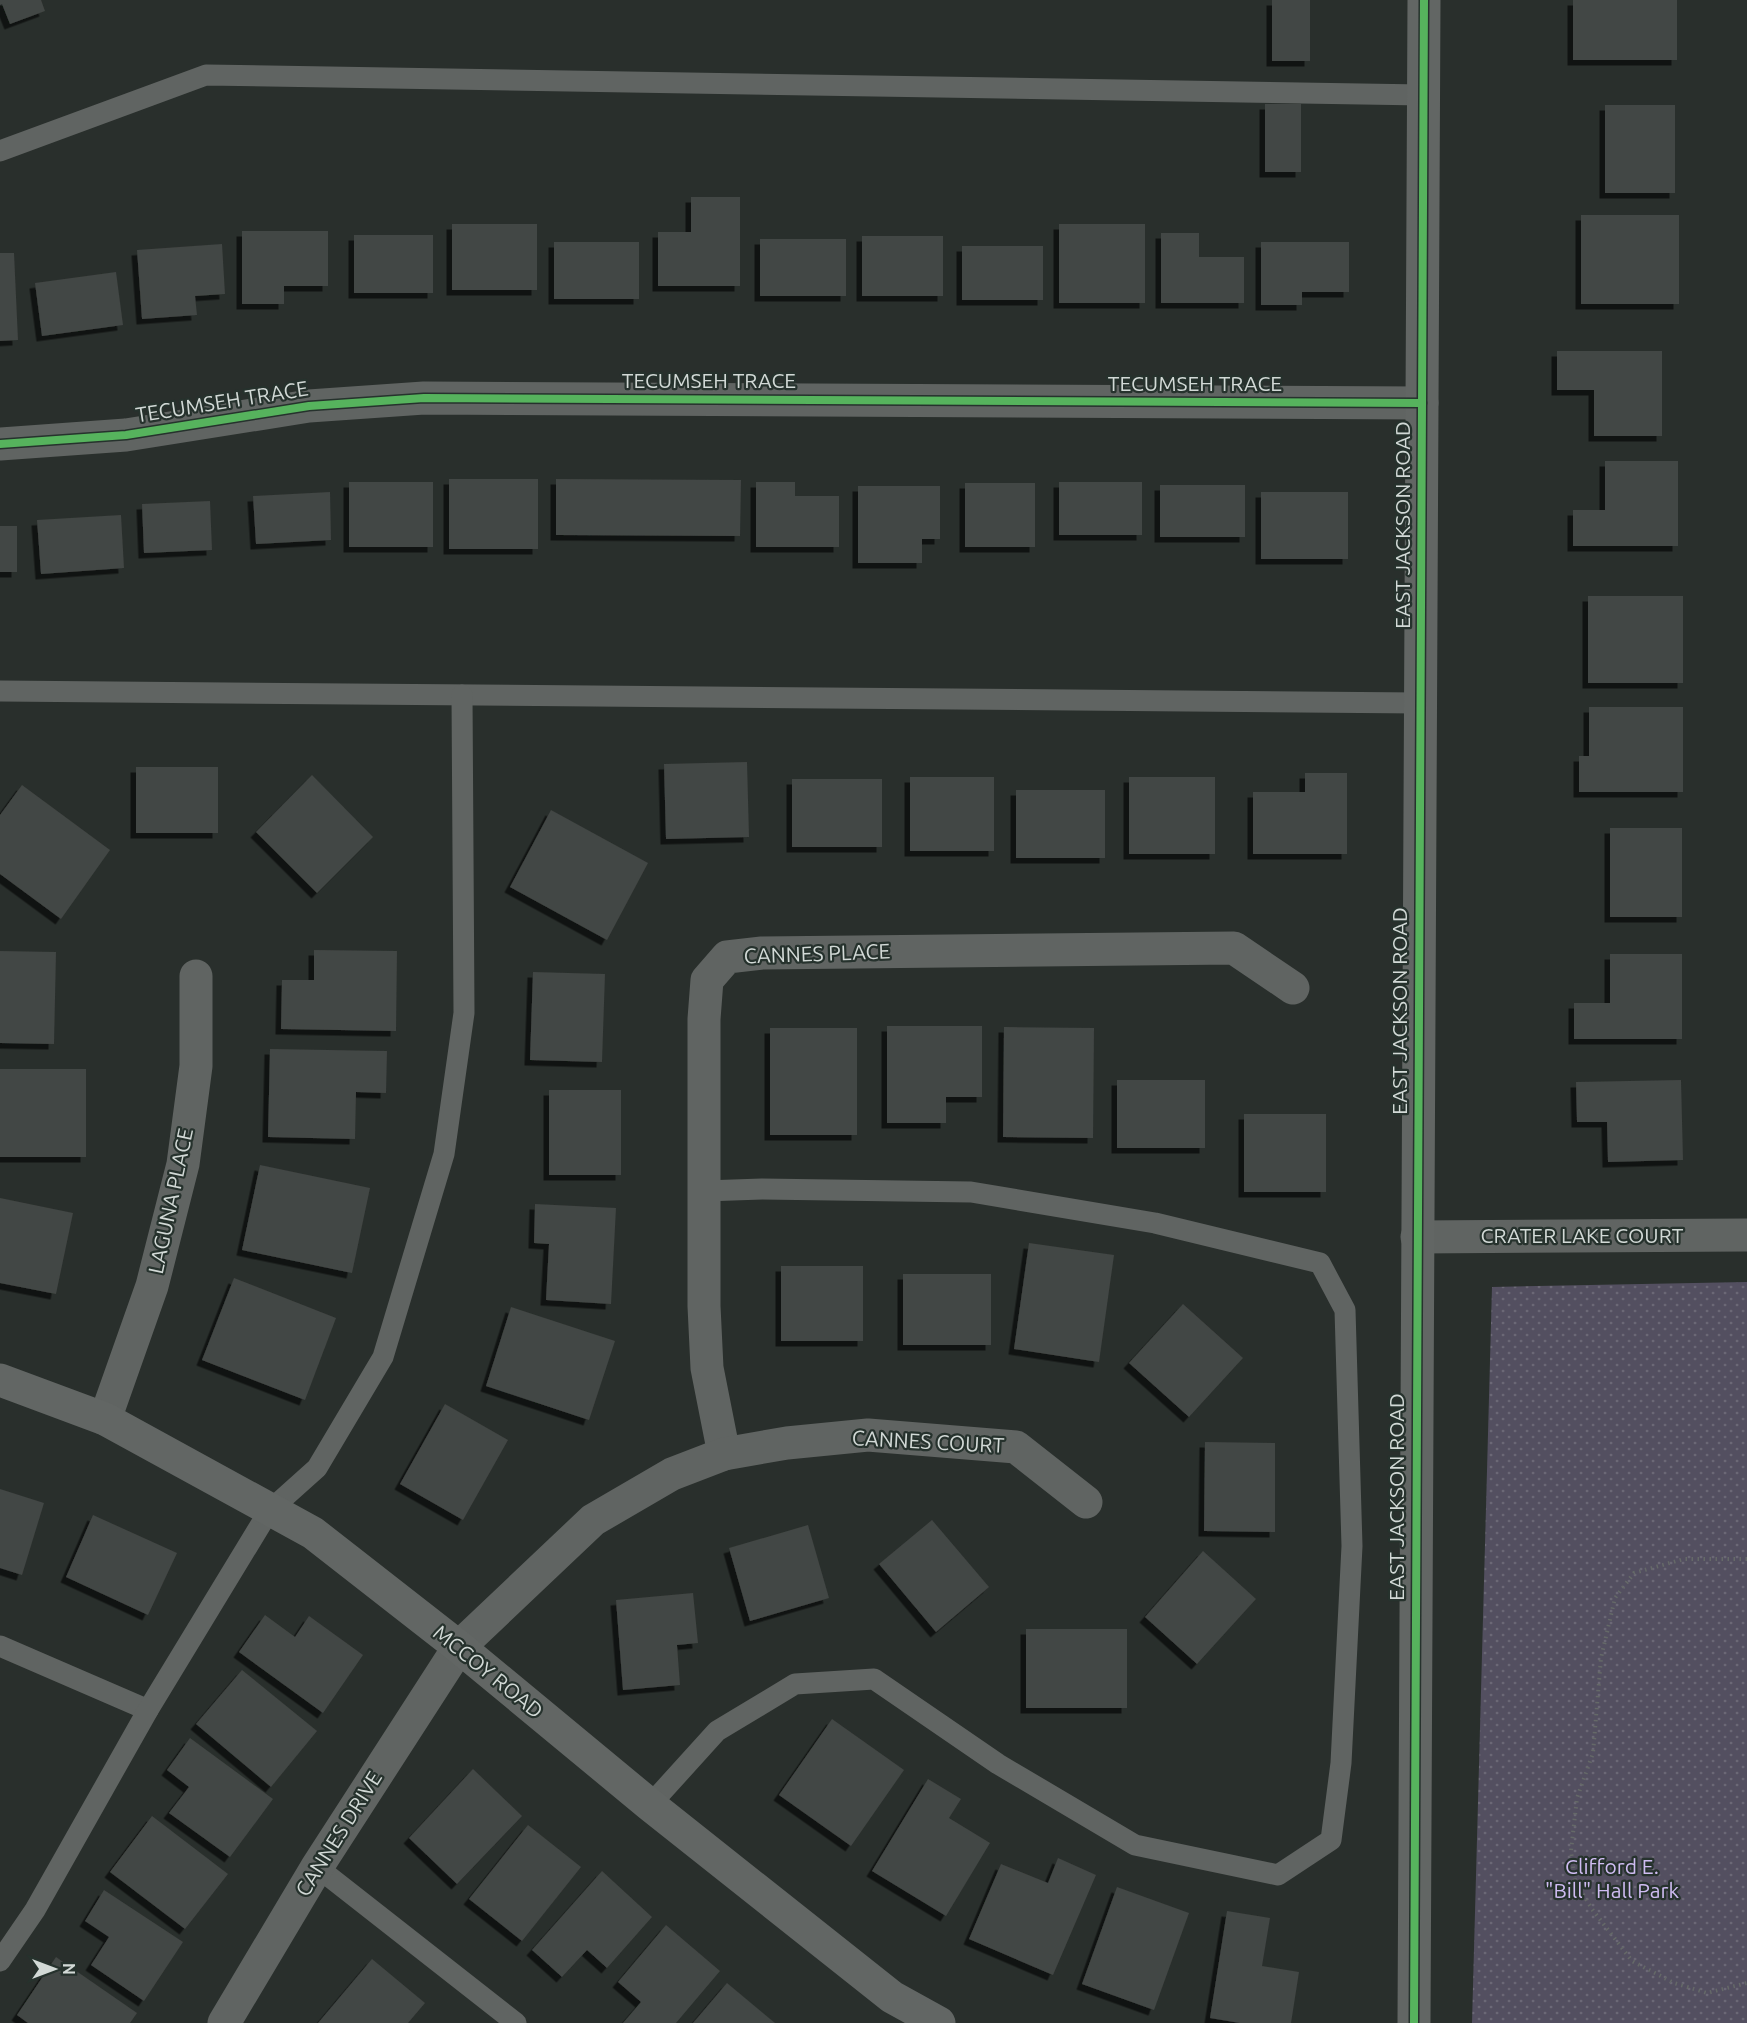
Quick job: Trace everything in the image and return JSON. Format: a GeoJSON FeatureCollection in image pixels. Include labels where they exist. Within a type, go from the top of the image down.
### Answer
{"type":"FeatureCollection","features":[{"type":"Feature","properties":{"kind":"street","name":"EAST JACKSON ROAD"},"geometry":{"type":"LineString","coordinates":[[1414,2023],[1424,0]]}},
{"type":"Feature","properties":{"kind":"street","name":"TECUMSEH TRACE"},"geometry":{"type":"LineString","coordinates":[[0,444],[126,435],[309,406],[424,398],[1422,403]]}},
{"type":"Feature","properties":{"kind":"street","name":"CANNES PLACE"},"geometry":{"type":"LineString","coordinates":[[724,1454],[707,1368],[704,1306],[704,1019],[707,980],[727,957],[762,952],[1234,948],[1293,988]]}},
{"type":"Feature","properties":{"kind":"street","name":"LAGUNA PLACE"},"geometry":{"type":"LineString","coordinates":[[105,1419],[152,1286],[183,1164],[196,1066],[196,976]]}},
{"type":"Feature","properties":{"kind":"street","name":"CRATER LAKE COURT"},"geometry":{"type":"LineString","coordinates":[[1417,1237],[1747,1235]]}},
{"type":"Feature","properties":{"kind":"street","name":"MCCOY ROAD"},"geometry":{"type":"LineString","coordinates":[[0,1380],[105,1419],[269,1511],[313,1533],[459,1647],[650,1805],[892,1997],[939,2023]]}},
{"type":"Feature","properties":{"kind":"street","name":"CANNES COURT"},"geometry":{"type":"LineString","coordinates":[[459,1647],[593,1520],[672,1474],[724,1454],[787,1443],[868,1434],[1016,1447],[1086,1502]]}},
{"type":"Feature","properties":{"kind":"street","name":"CANNES DRIVE"},"geometry":{"type":"LineString","coordinates":[[224,2023],[317,1867],[459,1647]]}},
{"type":"Feature","properties":{"kind":"lane"},"geometry":{"type":"LineString","coordinates":[[0,151],[206,75],[1424,95]]}},
{"type":"Feature","properties":{"kind":"lane"},"geometry":{"type":"LineString","coordinates":[[0,691],[1420,703]]}},
{"type":"Feature","properties":{"kind":"lane"},"geometry":{"type":"LineString","coordinates":[[0,1961],[35,1910],[148,1710],[269,1511],[317,1468],[383,1357],[444,1154],[464,1013],[462,695]]}},
{"type":"Feature","properties":{"kind":"lane"},"geometry":{"type":"LineString","coordinates":[[650,1805],[717,1731],[795,1684],[874,1679],[998,1764],[1135,1845],[1278,1875],[1331,1840],[1341,1763],[1352,1546],[1345,1310],[1320,1263],[1155,1223],[971,1192],[762,1189],[704,1191]]}},
{"type":"Feature","properties":{"kind":"lane"},"geometry":{"type":"LineString","coordinates":[[0,1646],[148,1710]]}},
{"type":"Feature","properties":{"kind":"lane"},"geometry":{"type":"LineString","coordinates":[[317,1867],[516,2023]]}},
{"type":"Feature","properties":{"kind":"path"},"geometry":{"type":"LineString","coordinates":[[1747,1559],[1684,1559],[1634,1573],[1615,1598],[1601,1658],[1593,1753],[1577,1798],[1571,1851],[1575,1881],[1592,1909],[1632,1961],[1674,1983],[1707,1993],[1747,1983]]}},
{"type":"Feature","properties":{"kind":"green space","name":"Clifford E. \"Bill\" Hall Park"},"geometry":{"type":"Polygon","coordinates":[[[1747,1282],[1747,2023],[1472,2023],[1492,1287],[1747,1282]]]}},
{"type":"Feature","properties":{"kind":"building"},"geometry":{"type":"Polygon","coordinates":[[[0,0],[41,0],[45,11],[10,24],[2,4],[0,5],[0,0]]]}},
{"type":"Feature","properties":{"kind":"building"},"geometry":{"type":"Polygon","coordinates":[[[1272,0],[1310,0],[1310,61],[1272,61],[1272,0]]]}},
{"type":"Feature","properties":{"kind":"building"},"geometry":{"type":"Polygon","coordinates":[[[1573,0],[1677,0],[1677,60],[1573,60],[1573,0]]]}},
{"type":"Feature","properties":{"kind":"building"},"geometry":{"type":"Polygon","coordinates":[[[1265,104],[1301,104],[1301,172],[1265,172],[1265,104]]]}},
{"type":"Feature","properties":{"kind":"building"},"geometry":{"type":"Polygon","coordinates":[[[1605,105],[1675,105],[1675,193],[1605,193],[1605,105]]]}},
{"type":"Feature","properties":{"kind":"building"},"geometry":{"type":"Polygon","coordinates":[[[691,197],[740,197],[740,286],[658,286],[658,232],[691,232],[691,197]]]}},
{"type":"Feature","properties":{"kind":"building"},"geometry":{"type":"Polygon","coordinates":[[[1581,215],[1679,215],[1679,304],[1581,304],[1581,215]]]}},
{"type":"Feature","properties":{"kind":"building"},"geometry":{"type":"Polygon","coordinates":[[[452,224],[537,224],[537,290],[452,290],[452,224]]]}},
{"type":"Feature","properties":{"kind":"building"},"geometry":{"type":"Polygon","coordinates":[[[1059,224],[1145,224],[1145,303],[1059,303],[1059,224]]]}},
{"type":"Feature","properties":{"kind":"building"},"geometry":{"type":"Polygon","coordinates":[[[242,231],[328,231],[328,286],[284,286],[284,304],[242,304],[242,231]]]}},
{"type":"Feature","properties":{"kind":"building"},"geometry":{"type":"Polygon","coordinates":[[[1161,233],[1199,233],[1199,257],[1244,257],[1244,303],[1161,303],[1161,233]]]}},
{"type":"Feature","properties":{"kind":"building"},"geometry":{"type":"Polygon","coordinates":[[[354,235],[433,235],[433,293],[354,293],[354,235]]]}},
{"type":"Feature","properties":{"kind":"building"},"geometry":{"type":"Polygon","coordinates":[[[862,236],[943,236],[943,296],[862,296],[862,236]]]}},
{"type":"Feature","properties":{"kind":"building"},"geometry":{"type":"Polygon","coordinates":[[[760,239],[846,239],[846,296],[760,296],[760,239]]]}},
{"type":"Feature","properties":{"kind":"building"},"geometry":{"type":"Polygon","coordinates":[[[554,242],[639,242],[639,299],[554,299],[554,242]]]}},
{"type":"Feature","properties":{"kind":"building"},"geometry":{"type":"Polygon","coordinates":[[[1261,242],[1349,242],[1349,292],[1302,292],[1302,305],[1261,305],[1261,242]]]}},
{"type":"Feature","properties":{"kind":"building"},"geometry":{"type":"Polygon","coordinates":[[[222,244],[225,294],[195,296],[197,315],[142,319],[137,250],[222,244]]]}},
{"type":"Feature","properties":{"kind":"building"},"geometry":{"type":"Polygon","coordinates":[[[962,246],[1043,246],[1043,300],[962,300],[962,246]]]}},
{"type":"Feature","properties":{"kind":"building"},"geometry":{"type":"Polygon","coordinates":[[[0,253],[14,253],[18,340],[0,341],[0,253]]]}},
{"type":"Feature","properties":{"kind":"building"},"geometry":{"type":"Polygon","coordinates":[[[116,272],[123,325],[42,336],[35,283],[116,272]]]}},
{"type":"Feature","properties":{"kind":"building"},"geometry":{"type":"Polygon","coordinates":[[[1557,351],[1662,351],[1662,436],[1594,436],[1594,390],[1557,390],[1557,351]]]}},
{"type":"Feature","properties":{"kind":"building"},"geometry":{"type":"Polygon","coordinates":[[[1605,461],[1678,461],[1678,546],[1573,546],[1573,510],[1605,510],[1605,461]]]}},
{"type":"Feature","properties":{"kind":"building"},"geometry":{"type":"Polygon","coordinates":[[[449,479],[538,479],[538,549],[449,549],[449,479]]]}},
{"type":"Feature","properties":{"kind":"building"},"geometry":{"type":"Polygon","coordinates":[[[556,479],[741,480],[740,536],[556,535],[556,479]]]}},
{"type":"Feature","properties":{"kind":"building"},"geometry":{"type":"Polygon","coordinates":[[[349,482],[433,482],[433,547],[349,547],[349,482]]]}},
{"type":"Feature","properties":{"kind":"building"},"geometry":{"type":"Polygon","coordinates":[[[756,482],[795,482],[795,496],[839,496],[839,547],[756,547],[756,482]]]}},
{"type":"Feature","properties":{"kind":"building"},"geometry":{"type":"Polygon","coordinates":[[[1059,482],[1142,482],[1142,535],[1059,535],[1059,482]]]}},
{"type":"Feature","properties":{"kind":"building"},"geometry":{"type":"Polygon","coordinates":[[[965,483],[1035,483],[1035,547],[965,547],[965,483]]]}},
{"type":"Feature","properties":{"kind":"building"},"geometry":{"type":"Polygon","coordinates":[[[1160,485],[1245,485],[1245,537],[1160,537],[1160,485]]]}},
{"type":"Feature","properties":{"kind":"building"},"geometry":{"type":"Polygon","coordinates":[[[858,486],[940,486],[940,539],[922,539],[922,563],[858,563],[858,486]]]}},
{"type":"Feature","properties":{"kind":"building"},"geometry":{"type":"Polygon","coordinates":[[[330,492],[331,540],[256,544],[253,496],[330,492]]]}},
{"type":"Feature","properties":{"kind":"building"},"geometry":{"type":"Polygon","coordinates":[[[1261,492],[1348,492],[1348,559],[1261,559],[1261,492]]]}},
{"type":"Feature","properties":{"kind":"building"},"geometry":{"type":"Polygon","coordinates":[[[210,501],[212,550],[144,553],[142,504],[210,501]]]}},
{"type":"Feature","properties":{"kind":"building"},"geometry":{"type":"Polygon","coordinates":[[[121,515],[124,568],[41,574],[37,520],[121,515]]]}},
{"type":"Feature","properties":{"kind":"building"},"geometry":{"type":"Polygon","coordinates":[[[0,526],[17,526],[17,572],[0,572],[0,526]]]}},
{"type":"Feature","properties":{"kind":"building"},"geometry":{"type":"Polygon","coordinates":[[[1588,596],[1683,596],[1683,683],[1588,683],[1588,596]]]}},
{"type":"Feature","properties":{"kind":"building"},"geometry":{"type":"Polygon","coordinates":[[[1589,707],[1683,707],[1683,792],[1579,792],[1579,756],[1589,756],[1589,707]]]}},
{"type":"Feature","properties":{"kind":"building"},"geometry":{"type":"Polygon","coordinates":[[[747,762],[749,837],[666,839],[664,764],[747,762]]]}},
{"type":"Feature","properties":{"kind":"building"},"geometry":{"type":"Polygon","coordinates":[[[136,767],[218,767],[218,833],[136,833],[136,767]]]}},
{"type":"Feature","properties":{"kind":"building"},"geometry":{"type":"Polygon","coordinates":[[[1305,773],[1347,773],[1347,854],[1253,854],[1253,792],[1305,792],[1305,773]]]}},
{"type":"Feature","properties":{"kind":"building"},"geometry":{"type":"Polygon","coordinates":[[[312,775],[373,837],[317,893],[256,832],[312,775]]]}},
{"type":"Feature","properties":{"kind":"building"},"geometry":{"type":"Polygon","coordinates":[[[910,777],[994,777],[994,851],[910,851],[910,777]]]}},
{"type":"Feature","properties":{"kind":"building"},"geometry":{"type":"Polygon","coordinates":[[[1129,777],[1215,777],[1215,854],[1129,854],[1129,777]]]}},
{"type":"Feature","properties":{"kind":"building"},"geometry":{"type":"Polygon","coordinates":[[[792,779],[882,779],[882,847],[792,847],[792,779]]]}},
{"type":"Feature","properties":{"kind":"building"},"geometry":{"type":"Polygon","coordinates":[[[22,785],[110,850],[61,919],[0,874],[0,815],[22,785]]]}},
{"type":"Feature","properties":{"kind":"building"},"geometry":{"type":"Polygon","coordinates":[[[1016,790],[1105,790],[1105,858],[1016,858],[1016,790]]]}},
{"type":"Feature","properties":{"kind":"building"},"geometry":{"type":"Polygon","coordinates":[[[551,810],[648,863],[607,940],[510,887],[551,810]]]}},
{"type":"Feature","properties":{"kind":"building"},"geometry":{"type":"Polygon","coordinates":[[[1610,828],[1682,828],[1682,917],[1610,917],[1610,828]]]}},
{"type":"Feature","properties":{"kind":"building"},"geometry":{"type":"Polygon","coordinates":[[[314,950],[397,951],[396,1031],[281,1029],[282,980],[314,980],[314,950]]]}},
{"type":"Feature","properties":{"kind":"building"},"geometry":{"type":"Polygon","coordinates":[[[0,951],[56,952],[54,1044],[0,1043],[0,951]]]}},
{"type":"Feature","properties":{"kind":"building"},"geometry":{"type":"Polygon","coordinates":[[[1610,954],[1682,954],[1682,1039],[1574,1039],[1574,1003],[1610,1003],[1610,954]]]}},
{"type":"Feature","properties":{"kind":"building"},"geometry":{"type":"Polygon","coordinates":[[[533,972],[605,974],[602,1062],[530,1060],[533,972]]]}},
{"type":"Feature","properties":{"kind":"building"},"geometry":{"type":"Polygon","coordinates":[[[887,1026],[982,1026],[982,1097],[946,1097],[946,1123],[887,1123],[887,1026]]]}},
{"type":"Feature","properties":{"kind":"building"},"geometry":{"type":"Polygon","coordinates":[[[1004,1027],[1094,1028],[1093,1138],[1003,1137],[1004,1027]]]}},
{"type":"Feature","properties":{"kind":"building"},"geometry":{"type":"Polygon","coordinates":[[[770,1028],[857,1028],[857,1135],[770,1135],[770,1028]]]}},
{"type":"Feature","properties":{"kind":"building"},"geometry":{"type":"Polygon","coordinates":[[[270,1049],[387,1051],[386,1093],[356,1092],[355,1139],[268,1137],[270,1049]]]}},
{"type":"Feature","properties":{"kind":"building"},"geometry":{"type":"Polygon","coordinates":[[[0,1069],[86,1069],[86,1157],[0,1157],[0,1069]]]}},
{"type":"Feature","properties":{"kind":"building"},"geometry":{"type":"Polygon","coordinates":[[[1117,1080],[1205,1080],[1205,1148],[1117,1148],[1117,1080]]]}},
{"type":"Feature","properties":{"kind":"building"},"geometry":{"type":"Polygon","coordinates":[[[1681,1080],[1683,1160],[1608,1162],[1607,1122],[1577,1122],[1576,1082],[1681,1080]]]}},
{"type":"Feature","properties":{"kind":"building"},"geometry":{"type":"Polygon","coordinates":[[[549,1090],[621,1090],[621,1175],[549,1175],[549,1090]]]}},
{"type":"Feature","properties":{"kind":"building"},"geometry":{"type":"Polygon","coordinates":[[[1244,1114],[1326,1114],[1326,1192],[1244,1192],[1244,1114]]]}},
{"type":"Feature","properties":{"kind":"building"},"geometry":{"type":"Polygon","coordinates":[[[260,1165],[370,1188],[352,1273],[242,1250],[260,1165]]]}},
{"type":"Feature","properties":{"kind":"building"},"geometry":{"type":"Polygon","coordinates":[[[0,1198],[73,1213],[56,1294],[0,1283],[0,1198]]]}},
{"type":"Feature","properties":{"kind":"building"},"geometry":{"type":"Polygon","coordinates":[[[535,1204],[616,1208],[611,1304],[546,1300],[549,1244],[534,1243],[535,1204]]]}},
{"type":"Feature","properties":{"kind":"building"},"geometry":{"type":"Polygon","coordinates":[[[1029,1243],[1114,1255],[1099,1362],[1014,1349],[1029,1243]]]}},
{"type":"Feature","properties":{"kind":"building"},"geometry":{"type":"Polygon","coordinates":[[[781,1266],[863,1266],[863,1341],[781,1341],[781,1266]]]}},
{"type":"Feature","properties":{"kind":"building"},"geometry":{"type":"Polygon","coordinates":[[[903,1274],[991,1274],[991,1345],[903,1345],[903,1274]]]}},
{"type":"Feature","properties":{"kind":"building"},"geometry":{"type":"Polygon","coordinates":[[[234,1278],[336,1318],[305,1400],[202,1360],[234,1278]]]}},
{"type":"Feature","properties":{"kind":"building"},"geometry":{"type":"Polygon","coordinates":[[[1183,1304],[1243,1358],[1189,1417],[1129,1363],[1183,1304]]]}},
{"type":"Feature","properties":{"kind":"building"},"geometry":{"type":"Polygon","coordinates":[[[511,1307],[615,1341],[589,1420],[486,1386],[511,1307]]]}},
{"type":"Feature","properties":{"kind":"building"},"geometry":{"type":"Polygon","coordinates":[[[445,1404],[508,1440],[463,1520],[400,1484],[445,1404]]]}},
{"type":"Feature","properties":{"kind":"building"},"geometry":{"type":"Polygon","coordinates":[[[1205,1442],[1275,1443],[1275,1532],[1204,1531],[1205,1442]]]}},
{"type":"Feature","properties":{"kind":"building"},"geometry":{"type":"Polygon","coordinates":[[[0,1489],[44,1503],[22,1575],[0,1568],[0,1489]]]}},
{"type":"Feature","properties":{"kind":"building"},"geometry":{"type":"Polygon","coordinates":[[[93,1515],[177,1553],[148,1615],[66,1577],[93,1515]]]}},
{"type":"Feature","properties":{"kind":"building"},"geometry":{"type":"Polygon","coordinates":[[[932,1520],[989,1587],[936,1632],[879,1564],[932,1520]]]}},
{"type":"Feature","properties":{"kind":"building"},"geometry":{"type":"Polygon","coordinates":[[[808,1525],[829,1598],[750,1621],[729,1548],[808,1525]]]}},
{"type":"Feature","properties":{"kind":"building"},"geometry":{"type":"Polygon","coordinates":[[[1203,1551],[1256,1599],[1197,1664],[1145,1617],[1203,1551]]]}},
{"type":"Feature","properties":{"kind":"building"},"geometry":{"type":"Polygon","coordinates":[[[693,1593],[698,1643],[677,1645],[680,1685],[623,1690],[616,1600],[693,1593]]]}},
{"type":"Feature","properties":{"kind":"building"},"geometry":{"type":"Polygon","coordinates":[[[265,1615],[295,1637],[309,1616],[363,1655],[323,1713],[239,1652],[265,1615]]]}},
{"type":"Feature","properties":{"kind":"building"},"geometry":{"type":"Polygon","coordinates":[[[1026,1629],[1127,1629],[1127,1708],[1026,1708],[1026,1629]]]}},
{"type":"Feature","properties":{"kind":"building"},"geometry":{"type":"Polygon","coordinates":[[[242,1670],[317,1731],[271,1787],[196,1724],[242,1670]]]}},
{"type":"Feature","properties":{"kind":"building"},"geometry":{"type":"Polygon","coordinates":[[[832,1719],[904,1770],[851,1846],[779,1795],[832,1719]]]}},
{"type":"Feature","properties":{"kind":"building"},"geometry":{"type":"Polygon","coordinates":[[[190,1738],[273,1799],[230,1857],[169,1813],[189,1787],[167,1770],[190,1738]]]}},
{"type":"Feature","properties":{"kind":"building"},"geometry":{"type":"Polygon","coordinates":[[[473,1769],[522,1816],[457,1884],[409,1838],[473,1769]]]}},
{"type":"Feature","properties":{"kind":"building"},"geometry":{"type":"Polygon","coordinates":[[[928,1779],[961,1799],[949,1818],[990,1843],[946,1916],[872,1871],[928,1779]]]}},
{"type":"Feature","properties":{"kind":"building"},"geometry":{"type":"Polygon","coordinates":[[[152,1816],[228,1874],[185,1929],[110,1872],[152,1816]]]}},
{"type":"Feature","properties":{"kind":"building"},"geometry":{"type":"Polygon","coordinates":[[[528,1825],[581,1867],[522,1941],[469,1899],[528,1825]]]}},
{"type":"Feature","properties":{"kind":"building"},"geometry":{"type":"Polygon","coordinates":[[[1058,1858],[1096,1875],[1053,1975],[969,1939],[1001,1864],[1048,1883],[1058,1858]]]}},
{"type":"Feature","properties":{"kind":"building"},"geometry":{"type":"Polygon","coordinates":[[[602,1871],[652,1917],[607,1968],[587,1950],[562,1977],[532,1950],[602,1871]]]}},
{"type":"Feature","properties":{"kind":"building"},"geometry":{"type":"Polygon","coordinates":[[[1117,1887],[1189,1913],[1154,2010],[1082,1984],[1117,1887]]]}},
{"type":"Feature","properties":{"kind":"building"},"geometry":{"type":"Polygon","coordinates":[[[104,1890],[183,1942],[144,2001],[91,1965],[109,1937],[85,1921],[104,1890]]]}},
{"type":"Feature","properties":{"kind":"building"},"geometry":{"type":"Polygon","coordinates":[[[1227,1911],[1270,1918],[1262,1966],[1299,1972],[1291,2023],[1240,2023],[1210,2018],[1227,1911]]]}},
{"type":"Feature","properties":{"kind":"building"},"geometry":{"type":"Polygon","coordinates":[[[666,1925],[720,1971],[676,2023],[623,2023],[641,2002],[618,1982],[666,1925]]]}},
{"type":"Feature","properties":{"kind":"building"},"geometry":{"type":"Polygon","coordinates":[[[56,1957],[137,2013],[130,2023],[28,2023],[17,2015],[56,1957]]]}},
{"type":"Feature","properties":{"kind":"building"},"geometry":{"type":"Polygon","coordinates":[[[372,1959],[425,2003],[408,2023],[318,2023],[372,1959]]]}},
{"type":"Feature","properties":{"kind":"building"},"geometry":{"type":"Polygon","coordinates":[[[727,1983],[775,2023],[693,2023],[727,1983]]]}},
{"type":"Feature","properties":{"kind":"cycle path"},"geometry":{"type":"LineString","coordinates":[[1414,2023],[1424,0]]}},
{"type":"Feature","properties":{"kind":"cycle path"},"geometry":{"type":"LineString","coordinates":[[0,444],[126,435],[309,406],[424,398],[1422,403]]}}]}
